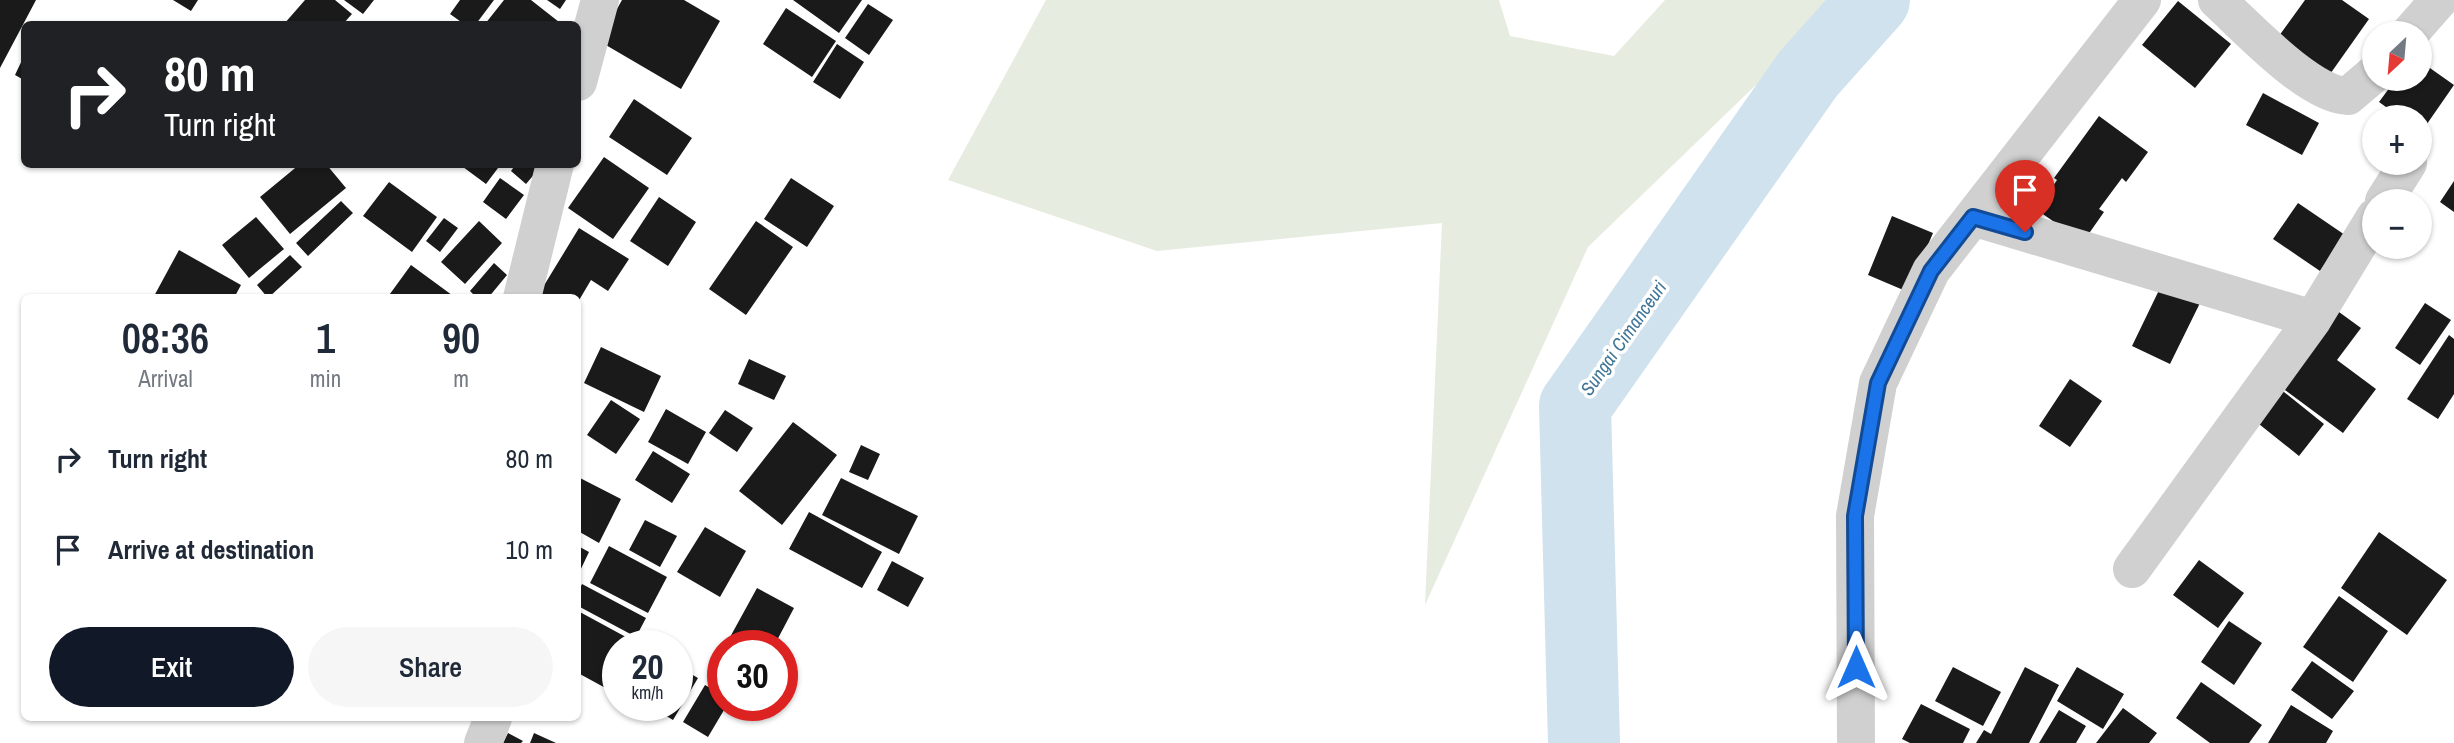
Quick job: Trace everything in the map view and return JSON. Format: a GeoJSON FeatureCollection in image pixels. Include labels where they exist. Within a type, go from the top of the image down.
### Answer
{"type":"FeatureCollection","features":[{"type":"Feature","properties":{"kind":"street"},"geometry":{"type":"LineString","coordinates":[[581,71],[600,0]]}},
{"type":"Feature","properties":{"kind":"street"},"geometry":{"type":"LineString","coordinates":[[1856,743],[1855,516],[1878,383],[1931,271],[2142,0]]}},
{"type":"Feature","properties":{"kind":"street"},"geometry":{"type":"LineString","coordinates":[[2217,0],[2310,83],[2335,96],[2348,96],[2362,84]]}},
{"type":"Feature","properties":{"kind":"street"},"geometry":{"type":"LineString","coordinates":[[2421,21],[2439,0]]}},
{"type":"Feature","properties":{"kind":"street"},"geometry":{"type":"LineString","coordinates":[[523,294],[554,168]]}},
{"type":"Feature","properties":{"kind":"street"},"geometry":{"type":"LineString","coordinates":[[1973,217],[2313,319]]}},
{"type":"Feature","properties":{"kind":"street"},"geometry":{"type":"LineString","coordinates":[[2132,569],[2313,319],[2362,238]]}},
{"type":"Feature","properties":{"kind":"street"},"geometry":{"type":"LineString","coordinates":[[483,743],[492,721]]}},
{"type":"Feature","properties":{"kind":"shaded area"},"geometry":{"type":"Polygon","coordinates":[[[1046,0],[1499,0],[1510,36],[1614,56],[1665,0],[1844,0],[1588,247],[1425,605],[1442,223],[1157,251],[948,180],[1046,0]]]}},
{"type":"Feature","properties":{"kind":"building"},"geometry":{"type":"Polygon","coordinates":[[[0,0],[36,0],[25,21],[21,21],[21,28],[0,68],[0,0]]]}},
{"type":"Feature","properties":{"kind":"building"},"geometry":{"type":"Polygon","coordinates":[[[173,0],[198,0],[191,11],[173,0]]]}},
{"type":"Feature","properties":{"kind":"building"},"geometry":{"type":"Polygon","coordinates":[[[305,0],[335,0],[352,14],[346,21],[287,21],[305,0]]]}},
{"type":"Feature","properties":{"kind":"building"},"geometry":{"type":"Polygon","coordinates":[[[344,0],[374,0],[363,14],[344,0]]]}},
{"type":"Feature","properties":{"kind":"building"},"geometry":{"type":"Polygon","coordinates":[[[460,0],[494,0],[478,21],[460,21],[450,14],[460,0]]]}},
{"type":"Feature","properties":{"kind":"building"},"geometry":{"type":"Polygon","coordinates":[[[504,0],[531,0],[558,21],[487,21],[504,0]]]}},
{"type":"Feature","properties":{"kind":"building"},"geometry":{"type":"Polygon","coordinates":[[[547,0],[566,0],[560,9],[547,0]]]}},
{"type":"Feature","properties":{"kind":"building"},"geometry":{"type":"Polygon","coordinates":[[[622,0],[684,0],[720,21],[681,89],[599,41],[622,0]]]}},
{"type":"Feature","properties":{"kind":"building"},"geometry":{"type":"Polygon","coordinates":[[[793,0],[862,0],[839,33],[793,0]]]}},
{"type":"Feature","properties":{"kind":"building"},"geometry":{"type":"Polygon","coordinates":[[[2305,0],[2342,0],[2369,19],[2362,21],[2362,29],[2328,77],[2276,40],[2305,0]]]}},
{"type":"Feature","properties":{"kind":"building"},"geometry":{"type":"Polygon","coordinates":[[[2178,1],[2231,44],[2195,88],[2142,45],[2178,1]]]}},
{"type":"Feature","properties":{"kind":"building"},"geometry":{"type":"Polygon","coordinates":[[[868,4],[893,20],[869,55],[845,38],[868,4]]]}},
{"type":"Feature","properties":{"kind":"building"},"geometry":{"type":"Polygon","coordinates":[[[786,8],[836,41],[812,77],[763,44],[786,8]]]}},
{"type":"Feature","properties":{"kind":"building"},"geometry":{"type":"Polygon","coordinates":[[[837,44],[864,62],[840,99],[813,82],[837,44]]]}},
{"type":"Feature","properties":{"kind":"building"},"geometry":{"type":"Polygon","coordinates":[[[21,62],[21,78],[15,75],[21,62]]]}},
{"type":"Feature","properties":{"kind":"building"},"geometry":{"type":"Polygon","coordinates":[[[2432,69],[2454,85],[2432,117],[2432,105],[2383,105],[2379,102],[2387,91],[2432,91],[2432,69]]]}},
{"type":"Feature","properties":{"kind":"building"},"geometry":{"type":"Polygon","coordinates":[[[2263,93],[2319,123],[2302,155],[2246,125],[2263,93]]]}},
{"type":"Feature","properties":{"kind":"building"},"geometry":{"type":"Polygon","coordinates":[[[634,99],[692,138],[667,175],[609,137],[634,99]]]}},
{"type":"Feature","properties":{"kind":"building"},"geometry":{"type":"Polygon","coordinates":[[[2099,116],[2148,152],[2126,182],[2122,178],[2099,209],[2104,212],[2083,242],[2037,210],[2057,180],[2054,178],[2099,116]]]}},
{"type":"Feature","properties":{"kind":"building"},"geometry":{"type":"Polygon","coordinates":[[[604,157],[649,188],[613,239],[568,208],[604,157]]]}},
{"type":"Feature","properties":{"kind":"building"},"geometry":{"type":"Polygon","coordinates":[[[295,168],[329,168],[346,188],[290,234],[260,197],[295,168]]]}},
{"type":"Feature","properties":{"kind":"building"},"geometry":{"type":"Polygon","coordinates":[[[464,168],[498,168],[486,184],[464,168]]]}},
{"type":"Feature","properties":{"kind":"building"},"geometry":{"type":"Polygon","coordinates":[[[513,168],[540,168],[526,184],[511,171],[513,168]]]}},
{"type":"Feature","properties":{"kind":"building"},"geometry":{"type":"Polygon","coordinates":[[[500,178],[524,195],[506,219],[483,202],[500,178]]]}},
{"type":"Feature","properties":{"kind":"building"},"geometry":{"type":"Polygon","coordinates":[[[791,178],[834,206],[807,247],[764,219],[791,178]]]}},
{"type":"Feature","properties":{"kind":"building"},"geometry":{"type":"Polygon","coordinates":[[[2454,181],[2454,212],[2440,202],[2454,181]]]}},
{"type":"Feature","properties":{"kind":"building"},"geometry":{"type":"Polygon","coordinates":[[[389,182],[437,217],[412,252],[363,216],[389,182]]]}},
{"type":"Feature","properties":{"kind":"building"},"geometry":{"type":"Polygon","coordinates":[[[659,197],[696,222],[668,266],[630,241],[659,197]]]}},
{"type":"Feature","properties":{"kind":"building"},"geometry":{"type":"Polygon","coordinates":[[[341,201],[353,213],[308,256],[296,243],[341,201]]]}},
{"type":"Feature","properties":{"kind":"building"},"geometry":{"type":"Polygon","coordinates":[[[2298,203],[2345,235],[2320,271],[2273,239],[2298,203]]]}},
{"type":"Feature","properties":{"kind":"building"},"geometry":{"type":"Polygon","coordinates":[[[1892,216],[1933,233],[1908,292],[1868,275],[1892,216]]]}},
{"type":"Feature","properties":{"kind":"building"},"geometry":{"type":"Polygon","coordinates":[[[256,217],[284,249],[249,278],[222,245],[256,217]]]}},
{"type":"Feature","properties":{"kind":"building"},"geometry":{"type":"Polygon","coordinates":[[[444,218],[458,228],[440,252],[426,241],[444,218]]]}},
{"type":"Feature","properties":{"kind":"building"},"geometry":{"type":"Polygon","coordinates":[[[479,221],[502,243],[465,284],[441,262],[479,221]]]}},
{"type":"Feature","properties":{"kind":"building"},"geometry":{"type":"Polygon","coordinates":[[[756,221],[793,247],[746,315],[709,289],[756,221]]]}},
{"type":"Feature","properties":{"kind":"building"},"geometry":{"type":"Polygon","coordinates":[[[579,228],[629,259],[608,291],[591,280],[581,297],[581,294],[540,292],[579,228]]]}},
{"type":"Feature","properties":{"kind":"building"},"geometry":{"type":"Polygon","coordinates":[[[179,250],[241,285],[236,294],[155,294],[179,250]]]}},
{"type":"Feature","properties":{"kind":"building"},"geometry":{"type":"Polygon","coordinates":[[[290,255],[302,267],[272,294],[265,294],[257,285],[290,255]]]}},
{"type":"Feature","properties":{"kind":"building"},"geometry":{"type":"Polygon","coordinates":[[[494,263],[507,275],[491,294],[473,294],[470,291],[494,263]]]}},
{"type":"Feature","properties":{"kind":"building"},"geometry":{"type":"Polygon","coordinates":[[[411,265],[451,294],[390,294],[411,265]]]}},
{"type":"Feature","properties":{"kind":"building"},"geometry":{"type":"Polygon","coordinates":[[[2162,284],[2200,303],[2170,364],[2132,346],[2162,284]]]}},
{"type":"Feature","properties":{"kind":"building"},"geometry":{"type":"Polygon","coordinates":[[[2425,303],[2451,320],[2420,365],[2395,348],[2425,303]]]}},
{"type":"Feature","properties":{"kind":"building"},"geometry":{"type":"Polygon","coordinates":[[[2328,304],[2361,328],[2337,360],[2376,389],[2343,433],[2274,382],[2328,304]]]}},
{"type":"Feature","properties":{"kind":"building"},"geometry":{"type":"Polygon","coordinates":[[[2449,335],[2454,339],[2454,394],[2438,419],[2407,399],[2449,335]]]}},
{"type":"Feature","properties":{"kind":"building"},"geometry":{"type":"Polygon","coordinates":[[[601,347],[661,376],[644,412],[584,383],[601,347]]]}},
{"type":"Feature","properties":{"kind":"building"},"geometry":{"type":"Polygon","coordinates":[[[749,359],[786,376],[774,400],[738,384],[749,359]]]}},
{"type":"Feature","properties":{"kind":"building"},"geometry":{"type":"Polygon","coordinates":[[[2070,379],[2102,401],[2070,447],[2039,426],[2070,379]]]}},
{"type":"Feature","properties":{"kind":"building"},"geometry":{"type":"Polygon","coordinates":[[[2279,388],[2324,424],[2299,456],[2254,420],[2279,388]]]}},
{"type":"Feature","properties":{"kind":"building"},"geometry":{"type":"Polygon","coordinates":[[[611,400],[640,419],[616,454],[587,435],[611,400]]]}},
{"type":"Feature","properties":{"kind":"building"},"geometry":{"type":"Polygon","coordinates":[[[666,409],[706,432],[688,464],[648,442],[666,409]]]}},
{"type":"Feature","properties":{"kind":"building"},"geometry":{"type":"Polygon","coordinates":[[[725,410],[753,428],[737,452],[709,433],[725,410]]]}},
{"type":"Feature","properties":{"kind":"building"},"geometry":{"type":"Polygon","coordinates":[[[793,422],[837,455],[782,525],[739,491],[793,422]]]}},
{"type":"Feature","properties":{"kind":"building"},"geometry":{"type":"Polygon","coordinates":[[[861,445],[880,454],[868,480],[849,472],[861,445]]]}},
{"type":"Feature","properties":{"kind":"building"},"geometry":{"type":"Polygon","coordinates":[[[653,451],[690,474],[672,503],[635,480],[653,451]]]}},
{"type":"Feature","properties":{"kind":"building"},"geometry":{"type":"Polygon","coordinates":[[[841,478],[918,516],[899,554],[822,515],[841,478]]]}},
{"type":"Feature","properties":{"kind":"building"},"geometry":{"type":"Polygon","coordinates":[[[581,479],[621,499],[599,543],[581,533],[581,479]]]}},
{"type":"Feature","properties":{"kind":"building"},"geometry":{"type":"Polygon","coordinates":[[[809,512],[882,552],[862,588],[789,549],[809,512]]]}},
{"type":"Feature","properties":{"kind":"building"},"geometry":{"type":"Polygon","coordinates":[[[645,520],[677,536],[660,567],[629,550],[645,520]]]}},
{"type":"Feature","properties":{"kind":"building"},"geometry":{"type":"Polygon","coordinates":[[[705,527],[746,551],[720,597],[677,572],[705,527]]]}},
{"type":"Feature","properties":{"kind":"building"},"geometry":{"type":"Polygon","coordinates":[[[2379,532],[2447,580],[2407,635],[2341,588],[2379,532]]]}},
{"type":"Feature","properties":{"kind":"building"},"geometry":{"type":"Polygon","coordinates":[[[609,546],[667,577],[648,613],[590,583],[609,546]]]}},
{"type":"Feature","properties":{"kind":"building"},"geometry":{"type":"Polygon","coordinates":[[[581,548],[589,552],[581,569],[581,548]]]}},
{"type":"Feature","properties":{"kind":"building"},"geometry":{"type":"Polygon","coordinates":[[[2199,560],[2244,593],[2218,628],[2173,595],[2199,560]]]}},
{"type":"Feature","properties":{"kind":"building"},"geometry":{"type":"Polygon","coordinates":[[[892,561],[924,578],[908,607],[877,590],[892,561]]]}},
{"type":"Feature","properties":{"kind":"building"},"geometry":{"type":"Polygon","coordinates":[[[582,584],[646,618],[640,630],[623,630],[581,608],[582,584]]]}},
{"type":"Feature","properties":{"kind":"building"},"geometry":{"type":"Polygon","coordinates":[[[757,588],[794,608],[782,630],[734,630],[757,588]]]}},
{"type":"Feature","properties":{"kind":"building"},"geometry":{"type":"Polygon","coordinates":[[[2339,596],[2388,631],[2353,682],[2303,647],[2339,596]]]}},
{"type":"Feature","properties":{"kind":"building"},"geometry":{"type":"Polygon","coordinates":[[[581,613],[613,630],[602,630],[602,686],[581,675],[581,613]]]}},
{"type":"Feature","properties":{"kind":"building"},"geometry":{"type":"Polygon","coordinates":[[[2229,621],[2262,643],[2234,685],[2201,662],[2229,621]]]}},
{"type":"Feature","properties":{"kind":"building"},"geometry":{"type":"Polygon","coordinates":[[[2312,661],[2354,691],[2332,719],[2291,690],[2312,661]]]}},
{"type":"Feature","properties":{"kind":"building"},"geometry":{"type":"Polygon","coordinates":[[[1953,667],[2001,692],[1983,726],[1935,701],[1953,667]]]}},
{"type":"Feature","properties":{"kind":"building"},"geometry":{"type":"Polygon","coordinates":[[[2025,667],[2059,685],[2029,743],[1976,743],[1984,730],[1991,734],[2025,667]]]}},
{"type":"Feature","properties":{"kind":"building"},"geometry":{"type":"Polygon","coordinates":[[[2077,667],[2124,694],[2103,729],[2057,701],[2077,667]]]}},
{"type":"Feature","properties":{"kind":"building"},"geometry":{"type":"Polygon","coordinates":[[[2201,682],[2262,725],[2249,743],[2210,743],[2176,718],[2201,682]]]}},
{"type":"Feature","properties":{"kind":"building"},"geometry":{"type":"Polygon","coordinates":[[[705,685],[707,686],[707,721],[718,721],[708,737],[683,722],[693,721],[693,705],[705,685]]]}},
{"type":"Feature","properties":{"kind":"building"},"geometry":{"type":"Polygon","coordinates":[[[1921,704],[1970,729],[1963,743],[1910,743],[1902,739],[1921,704]]]}},
{"type":"Feature","properties":{"kind":"building"},"geometry":{"type":"Polygon","coordinates":[[[2291,705],[2333,731],[2326,743],[2268,743],[2291,705]]]}},
{"type":"Feature","properties":{"kind":"building"},"geometry":{"type":"Polygon","coordinates":[[[2123,708],[2157,733],[2149,743],[2096,743],[2123,708]]]}},
{"type":"Feature","properties":{"kind":"building"},"geometry":{"type":"Polygon","coordinates":[[[2059,710],[2086,726],[2076,743],[2039,743],[2059,710]]]}},
{"type":"Feature","properties":{"kind":"building"},"geometry":{"type":"Polygon","coordinates":[[[508,733],[523,741],[503,743],[508,733]]]}},
{"type":"Feature","properties":{"kind":"building"},"geometry":{"type":"Polygon","coordinates":[[[534,733],[556,743],[530,743],[534,733]]]}},
{"type":"Feature","properties":{"kind":"waterway","name":"Sungai Cimanceuri"},"geometry":{"type":"LineString","coordinates":[[1584,743],[1575,406],[1808,74],[1874,0]]}},
{"type":"Feature","properties":{"kind":"route"},"geometry":{"type":"LineString","coordinates":[[1856,667],[1855,516],[1878,383],[1931,271],[1973,217],[2025,232]]}}]}
